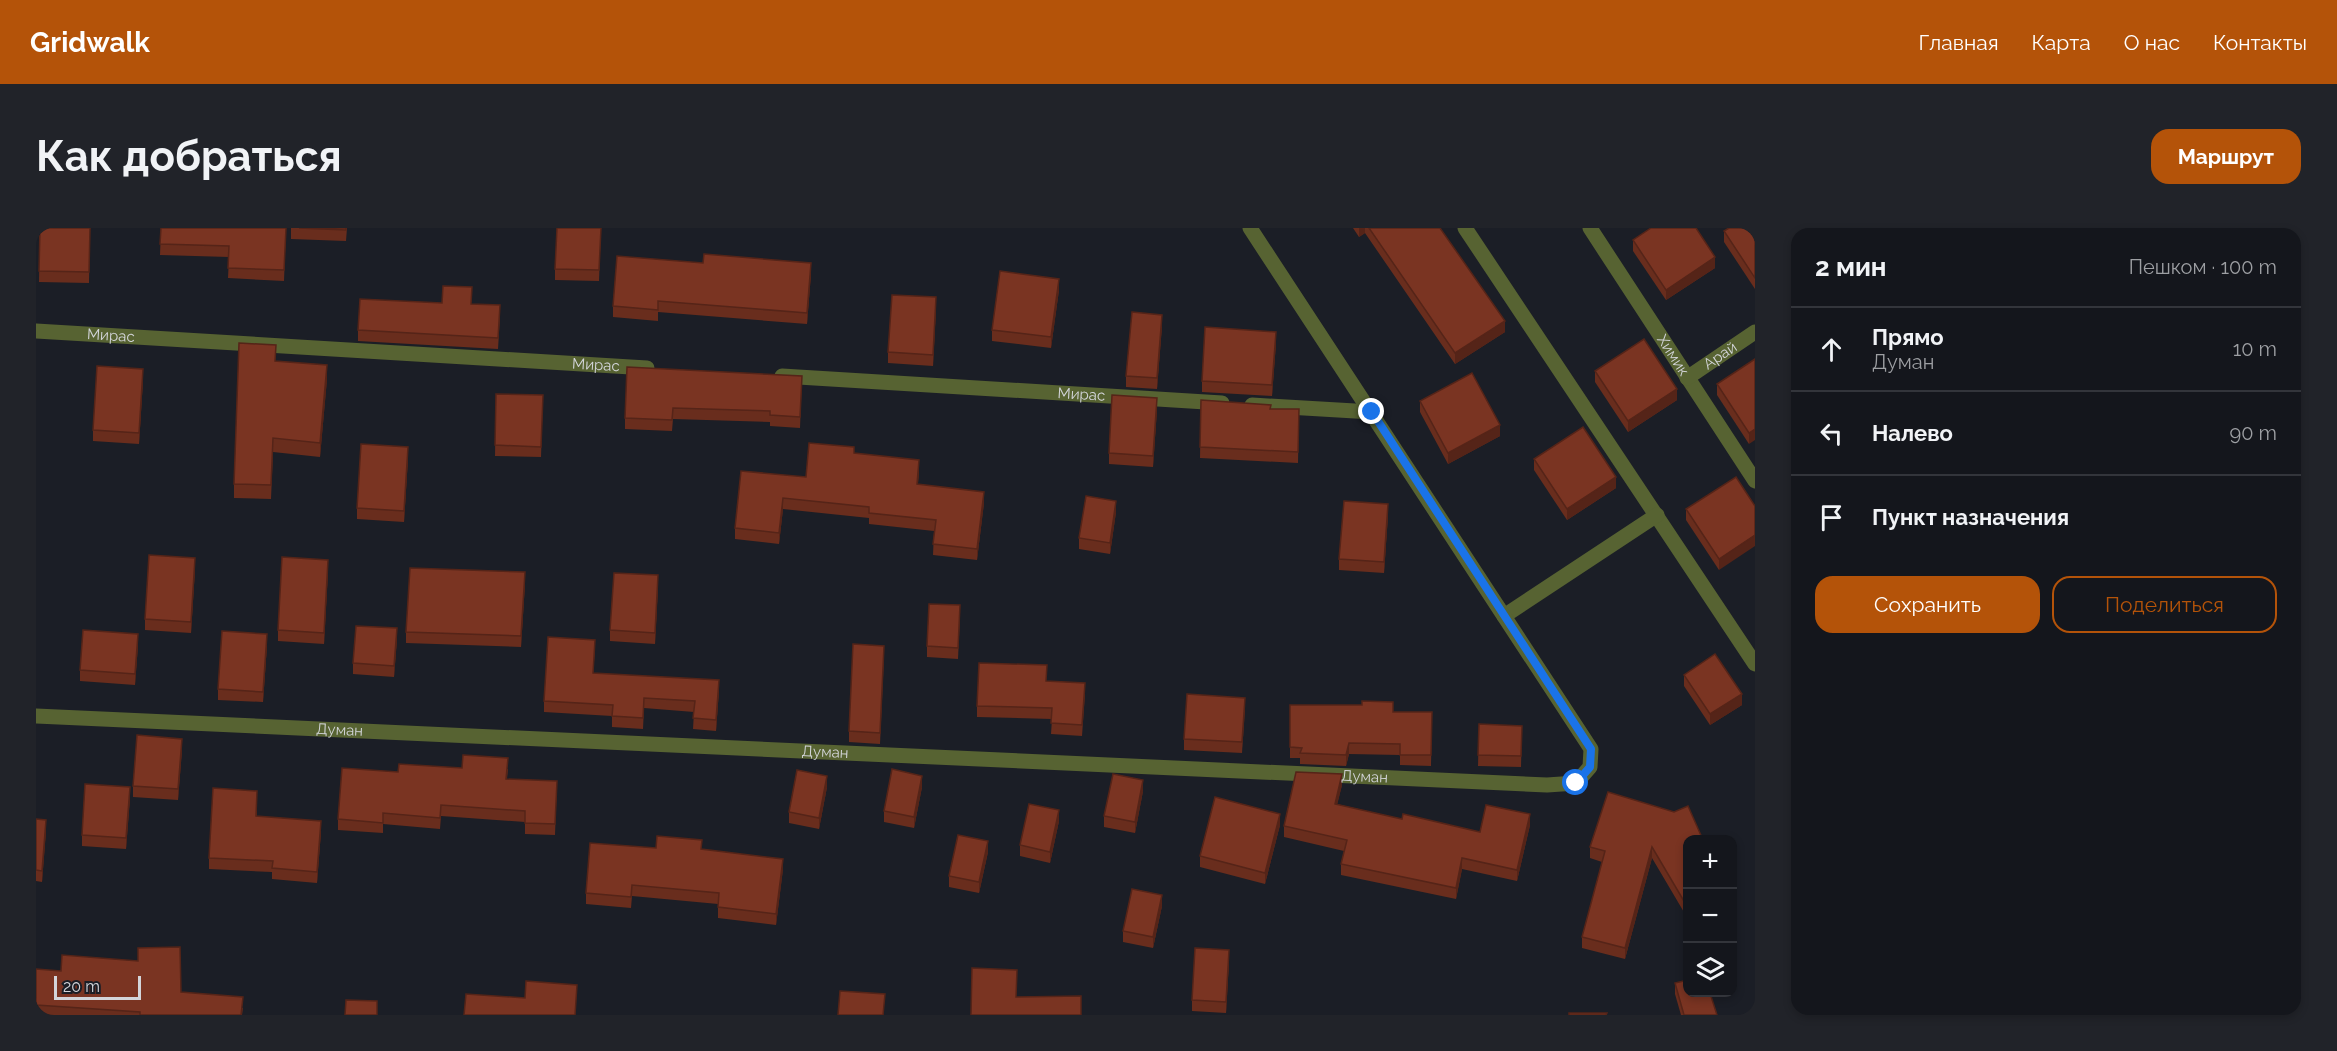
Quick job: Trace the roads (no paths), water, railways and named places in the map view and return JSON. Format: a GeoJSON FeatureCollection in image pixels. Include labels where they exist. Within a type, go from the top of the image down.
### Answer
{"type":"FeatureCollection","features":[{"type":"Feature","properties":{"kind":"street"},"geometry":{"type":"LineString","coordinates":[[1250,228],[1504,616],[1658,515]]}},
{"type":"Feature","properties":{"kind":"street"},"geometry":{"type":"LineString","coordinates":[[1465,228],[1755,664]]}},
{"type":"Feature","properties":{"kind":"street","name":"Химик"},"geometry":{"type":"LineString","coordinates":[[1590,228],[1755,481]]}},
{"type":"Feature","properties":{"kind":"street","name":"Мирас"},"geometry":{"type":"LineString","coordinates":[[36,331],[668,370]]}},
{"type":"Feature","properties":{"kind":"street","name":"Арай"},"geometry":{"type":"LineString","coordinates":[[1687,378],[1755,332]]}},
{"type":"Feature","properties":{"kind":"street","name":"Мирас"},"geometry":{"type":"LineString","coordinates":[[764,375],[1372,412]]}},
{"type":"Feature","properties":{"kind":"street","name":"Думан"},"geometry":{"type":"LineString","coordinates":[[36,716],[1547,785],[1576,783],[1590,767],[1591,749],[1504,616]]}}]}
